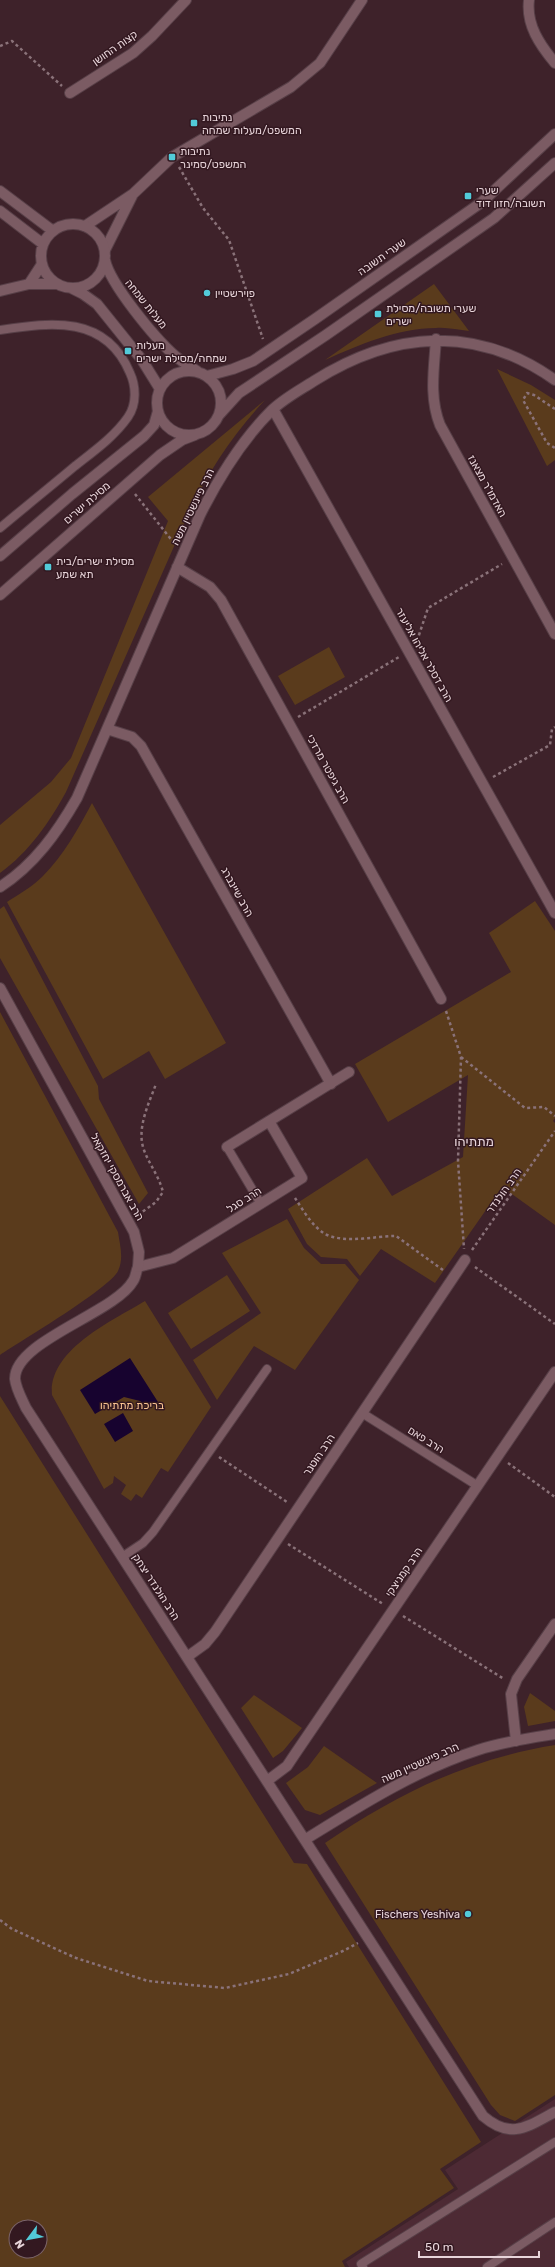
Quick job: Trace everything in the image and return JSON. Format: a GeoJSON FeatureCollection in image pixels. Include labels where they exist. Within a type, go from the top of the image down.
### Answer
{"type":"FeatureCollection","features":[{"type":"Feature","properties":{"kind":"street","name":"קצות החושן"},"geometry":{"type":"LineString","coordinates":[[70,93],[133,53],[152,36],[186,0]]}},
{"type":"Feature","properties":{"kind":"street"},"geometry":{"type":"LineString","coordinates":[[85,226],[133,194],[172,157],[291,87],[320,63],[362,0]]}},
{"type":"Feature","properties":{"kind":"street"},"geometry":{"type":"LineString","coordinates":[[529,0],[528,8],[531,27],[542,48],[555,64]]}},
{"type":"Feature","properties":{"kind":"street","name":"שערי תשובה"},"geometry":{"type":"LineString","coordinates":[[207,376],[233,369],[253,361],[268,351],[482,202],[555,134]]}},
{"type":"Feature","properties":{"kind":"street"},"geometry":{"type":"LineString","coordinates":[[220,415],[222,404],[220,393],[215,383],[207,376],[197,371],[186,370],[175,373],[166,380],[160,389],[157,400],[158,411],[165,424],[176,432],[195,435],[205,431],[214,424],[239,393],[326,336],[494,218],[555,163]]}},
{"type":"Feature","properties":{"kind":"street"},"geometry":{"type":"LineString","coordinates":[[0,191],[53,231]]}},
{"type":"Feature","properties":{"kind":"street"},"geometry":{"type":"LineString","coordinates":[[69,287],[88,284],[102,270],[105,255],[133,194]]}},
{"type":"Feature","properties":{"kind":"street"},"geometry":{"type":"LineString","coordinates":[[0,211],[44,244]]}},
{"type":"Feature","properties":{"kind":"street"},"geometry":{"type":"LineString","coordinates":[[57,284],[46,272],[42,264],[41,254],[44,244],[53,231],[70,224],[85,226],[96,234],[102,241],[105,255]]}},
{"type":"Feature","properties":{"kind":"street","name":"מעלות שמחה"},"geometry":{"type":"LineString","coordinates":[[105,255],[107,270],[115,285],[163,344],[175,356],[197,371]]}},
{"type":"Feature","properties":{"kind":"street"},"geometry":{"type":"LineString","coordinates":[[29,284],[42,264]]}},
{"type":"Feature","properties":{"kind":"street"},"geometry":{"type":"LineString","coordinates":[[0,291],[29,284],[57,284],[69,287],[84,294],[97,304],[142,360],[160,389]]}},
{"type":"Feature","properties":{"kind":"street","name":"הרב פיינשטיין משה"},"geometry":{"type":"LineString","coordinates":[[0,887],[28,866],[61,824],[77,798],[177,567],[217,482],[252,432],[273,409],[330,371],[361,357],[399,345],[436,339],[468,342],[497,350],[524,361],[555,380]]}},
{"type":"Feature","properties":{"kind":"street","name":"האדמו\"ר מצאנז"},"geometry":{"type":"LineString","coordinates":[[436,339],[432,388],[434,409],[440,425],[555,634]]}},
{"type":"Feature","properties":{"kind":"street","name":"הרב דסלר אליהו אליעזר"},"geometry":{"type":"LineString","coordinates":[[273,409],[555,912]]}},
{"type":"Feature","properties":{"kind":"street","name":"מסילת ישרים"},"geometry":{"type":"LineString","coordinates":[[0,556],[72,494],[144,436],[154,425],[158,411]]}},
{"type":"Feature","properties":{"kind":"street","name":"מסילת ישרים"},"geometry":{"type":"LineString","coordinates":[[0,596],[160,455],[182,440],[195,435]]}},
{"type":"Feature","properties":{"kind":"street","name":"הרב גיפטר מרדכי"},"geometry":{"type":"LineString","coordinates":[[177,567],[210,587],[221,600],[441,999]]}},
{"type":"Feature","properties":{"kind":"street","name":"הרב שיינברג"},"geometry":{"type":"LineString","coordinates":[[107,729],[132,737],[141,746],[331,1084]]}},
{"type":"Feature","properties":{"kind":"street","name":"הרב אברמסקי יחזקאל"},"geometry":{"type":"LineString","coordinates":[[0,988],[134,1232],[139,1252],[138,1266],[133,1281],[115,1299],[38,1346]]}},
{"type":"Feature","properties":{"kind":"street"},"geometry":{"type":"LineString","coordinates":[[227,1147],[349,1072]]}},
{"type":"Feature","properties":{"kind":"street","name":"הרב סגל"},"geometry":{"type":"LineString","coordinates":[[138,1266],[173,1258],[302,1178],[270,1121]]}},
{"type":"Feature","properties":{"kind":"street","name":"הרב הוטנר"},"geometry":{"type":"LineString","coordinates":[[187,1657],[205,1644],[215,1632],[465,1260]]}},
{"type":"Feature","properties":{"kind":"street","name":"הרב הולנדר יצחק"},"geometry":{"type":"LineString","coordinates":[[38,1346],[23,1360],[18,1368],[15,1378],[17,1388],[26,1408],[483,2116],[493,2125],[508,2130],[525,2128],[555,2112]]}},
{"type":"Feature","properties":{"kind":"street","name":"הרב קמניצקי"},"geometry":{"type":"LineString","coordinates":[[268,1781],[287,1766],[296,1754],[555,1372]]}},
{"type":"Feature","properties":{"kind":"street"},"geometry":{"type":"LineString","coordinates":[[516,1741],[511,1694],[517,1679],[555,1624]]}},
{"type":"Feature","properties":{"kind":"street","name":"הרב פיינשטיין משה"},"geometry":{"type":"LineString","coordinates":[[306,1840],[387,1790],[413,1776],[478,1750],[555,1734]]}},
{"type":"Feature","properties":{"kind":"lane"},"geometry":{"type":"LineString","coordinates":[[0,330],[55,324],[80,328],[100,335],[113,344],[124,358],[132,378],[135,397],[130,415],[113,436],[0,528]]}},
{"type":"Feature","properties":{"kind":"lane"},"geometry":{"type":"LineString","coordinates":[[227,1147],[261,1204]]}},
{"type":"Feature","properties":{"kind":"lane"},"geometry":{"type":"LineString","coordinates":[[122,1558],[143,1543],[267,1369]]}},
{"type":"Feature","properties":{"kind":"lane","name":"הרב פאם"},"geometry":{"type":"LineString","coordinates":[[362,1413],[478,1486]]}},
{"type":"Feature","properties":{"kind":"lane"},"geometry":{"type":"LineString","coordinates":[[363,2267],[361,2264],[555,2142]]}},
{"type":"Feature","properties":{"kind":"lane"},"geometry":{"type":"LineString","coordinates":[[487,2267],[555,2222]]}},
{"type":"Feature","properties":{"kind":"path"},"geometry":{"type":"LineString","coordinates":[[0,46],[12,41],[70,93]]}},
{"type":"Feature","properties":{"kind":"path"},"geometry":{"type":"LineString","coordinates":[[172,157],[203,208],[229,240],[268,351]]}},
{"type":"Feature","properties":{"kind":"path"},"geometry":{"type":"LineString","coordinates":[[555,409],[534,395],[527,393],[523,400],[547,443],[555,448]]}},
{"type":"Feature","properties":{"kind":"path"},"geometry":{"type":"LineString","coordinates":[[127,484],[183,555]]}},
{"type":"Feature","properties":{"kind":"path"},"geometry":{"type":"LineString","coordinates":[[482,783],[550,745],[552,729],[555,727]]}},
{"type":"Feature","properties":{"kind":"path"},"geometry":{"type":"LineString","coordinates":[[441,999],[461,1057],[458,1184],[465,1260],[555,1324]]}},
{"type":"Feature","properties":{"kind":"path"},"geometry":{"type":"LineString","coordinates":[[461,1057],[525,1108],[544,1107],[555,1116]]}},
{"type":"Feature","properties":{"kind":"path"},"geometry":{"type":"LineString","coordinates":[[128,1222],[156,1202],[163,1192],[159,1178],[143,1149],[142,1133],[146,1110],[156,1084]]}},
{"type":"Feature","properties":{"kind":"path","name":"הרב הולנדר"},"geometry":{"type":"LineString","coordinates":[[465,1260],[555,1131]]}},
{"type":"Feature","properties":{"kind":"path"},"geometry":{"type":"LineString","coordinates":[[287,1187],[313,1224],[325,1234],[341,1238],[367,1239],[396,1236],[453,1278]]}},
{"type":"Feature","properties":{"kind":"path"},"geometry":{"type":"LineString","coordinates":[[210,1451],[298,1508]]}},
{"type":"Feature","properties":{"kind":"path"},"geometry":{"type":"LineString","coordinates":[[498,1455],[555,1497]]}},
{"type":"Feature","properties":{"kind":"path"},"geometry":{"type":"LineString","coordinates":[[0,1920],[12,1929],[76,1958],[148,1982],[225,1988],[289,1974],[343,1951],[367,1937]]}},
{"type":"Feature","properties":{"kind":"shaded area"},"geometry":{"type":"Polygon","coordinates":[[[130,1358],[158,1402],[148,1407],[140,1401],[124,1397],[95,1414],[80,1390],[130,1358]]]}},
{"type":"Feature","properties":{"kind":"shaded area"},"geometry":{"type":"Polygon","coordinates":[[[123,1413],[133,1431],[115,1442],[104,1424],[123,1413]]]}},
{"type":"Feature","properties":{"kind":"shaded area"},"geometry":{"type":"Polygon","coordinates":[[[555,2099],[555,2267],[349,2267],[346,2262],[458,2189],[445,2170],[555,2099]]]}},
{"type":"Feature","properties":{"kind":"green space"},"geometry":{"type":"Polygon","coordinates":[[[434,284],[469,331],[440,328],[407,331],[379,338],[325,360],[434,284]]]}},
{"type":"Feature","properties":{"kind":"green space"},"geometry":{"type":"Polygon","coordinates":[[[497,369],[531,385],[555,400],[555,460],[547,466],[497,369]]]}},
{"type":"Feature","properties":{"kind":"green space"},"geometry":{"type":"Polygon","coordinates":[[[265,400],[243,425],[223,452],[190,510],[66,792],[53,815],[38,836],[20,856],[0,873],[0,825],[51,782],[71,758],[168,521],[148,497],[265,400]]]}},
{"type":"Feature","properties":{"kind":"green space"},"geometry":{"type":"Polygon","coordinates":[[[329,647],[345,677],[295,705],[278,676],[329,647]]]}},
{"type":"Feature","properties":{"kind":"green space"},"geometry":{"type":"Polygon","coordinates":[[[92,803],[226,1043],[165,1079],[149,1051],[103,1079],[7,902],[34,884],[50,869],[70,842],[92,803]]]}},
{"type":"Feature","properties":{"kind":"green space"},"geometry":{"type":"Polygon","coordinates":[[[535,901],[555,931],[555,1118],[553,1121],[555,1123],[555,1225],[502,1187],[435,1283],[381,1249],[360,1276],[347,1259],[321,1257],[307,1244],[288,1209],[367,1158],[392,1196],[463,1157],[468,1075],[388,1122],[355,1064],[511,972],[489,933],[535,901]]]}},
{"type":"Feature","properties":{"kind":"green space"},"geometry":{"type":"Polygon","coordinates":[[[4,906],[98,1086],[99,1099],[148,1193],[139,1204],[0,958],[0,909],[4,906]]]}},
{"type":"Feature","properties":{"kind":"green space"},"geometry":{"type":"Polygon","coordinates":[[[0,1012],[118,1232],[121,1261],[118,1271],[99,1289],[64,1314],[0,1355],[0,1012]]]}},
{"type":"Feature","properties":{"kind":"green space"},"geometry":{"type":"Polygon","coordinates":[[[287,1219],[304,1248],[321,1264],[345,1264],[359,1280],[295,1370],[254,1346],[217,1400],[193,1360],[261,1313],[222,1253],[287,1219]]]}},
{"type":"Feature","properties":{"kind":"green space"},"geometry":{"type":"Polygon","coordinates":[[[227,1275],[250,1311],[191,1349],[168,1313],[227,1275]]]}},
{"type":"Feature","properties":{"kind":"green space","name":"בריכת מתתיהו"},"geometry":{"type":"Polygon","coordinates":[[[145,1301],[211,1407],[168,1472],[161,1468],[142,1498],[136,1494],[131,1501],[121,1494],[126,1485],[114,1476],[113,1483],[104,1489],[52,1395],[53,1379],[60,1364],[71,1351],[85,1339],[100,1328],[145,1301]]]}},
{"type":"Feature","properties":{"kind":"green space"},"geometry":{"type":"Polygon","coordinates":[[[0,1396],[294,1863],[307,1864],[481,2142],[440,2169],[454,2188],[342,2261],[345,2267],[0,2267],[0,1396]]]}},
{"type":"Feature","properties":{"kind":"green space"},"geometry":{"type":"Polygon","coordinates":[[[530,1693],[555,1711],[555,1721],[528,1726],[524,1707],[530,1693]]]}},
{"type":"Feature","properties":{"kind":"green space"},"geometry":{"type":"Polygon","coordinates":[[[254,1695],[302,1728],[283,1751],[273,1758],[241,1708],[254,1695]]]}},
{"type":"Feature","properties":{"kind":"green space","name":"Fischers Yeshiva"},"geometry":{"type":"Polygon","coordinates":[[[555,1745],[555,2095],[515,2121],[500,2115],[491,2105],[325,1843],[379,1809],[434,1781],[492,1759],[555,1745]]]}},
{"type":"Feature","properties":{"kind":"green space"},"geometry":{"type":"Polygon","coordinates":[[[324,1746],[377,1783],[320,1815],[305,1810],[286,1783],[308,1767],[324,1746]]]}},
{"type":"Feature","properties":{"kind":"place","name":"נתיבות המשפט/מעלות שמחה"},"geometry":{"type":"Point","coordinates":[194,123]}},
{"type":"Feature","properties":{"kind":"place","name":"נתיבות המשפט/סמינר"},"geometry":{"type":"Point","coordinates":[172,157]}},
{"type":"Feature","properties":{"kind":"place","name":"שערי תשובה/חזון דוד"},"geometry":{"type":"Point","coordinates":[468,196]}},
{"type":"Feature","properties":{"kind":"place","name":"פוירשטיין"},"geometry":{"type":"Point","coordinates":[207,293]}},
{"type":"Feature","properties":{"kind":"place","name":"שערי תשובה/מסילת ישרים"},"geometry":{"type":"Point","coordinates":[378,314]}},
{"type":"Feature","properties":{"kind":"place","name":"מעלות שמחה/מסילת ישרים"},"geometry":{"type":"Point","coordinates":[128,351]}},
{"type":"Feature","properties":{"kind":"place","name":"מסילת ישרים/בית תא שמע"},"geometry":{"type":"Point","coordinates":[48,567]}},
{"type":"Feature","properties":{"kind":"place","name":"Fischers Yeshiva"},"geometry":{"type":"Point","coordinates":[468,1914]}},
{"type":"Feature","properties":{"kind":"district","name":"מתתיהו"},"geometry":{"type":"Point","coordinates":[474,1141]}}]}
